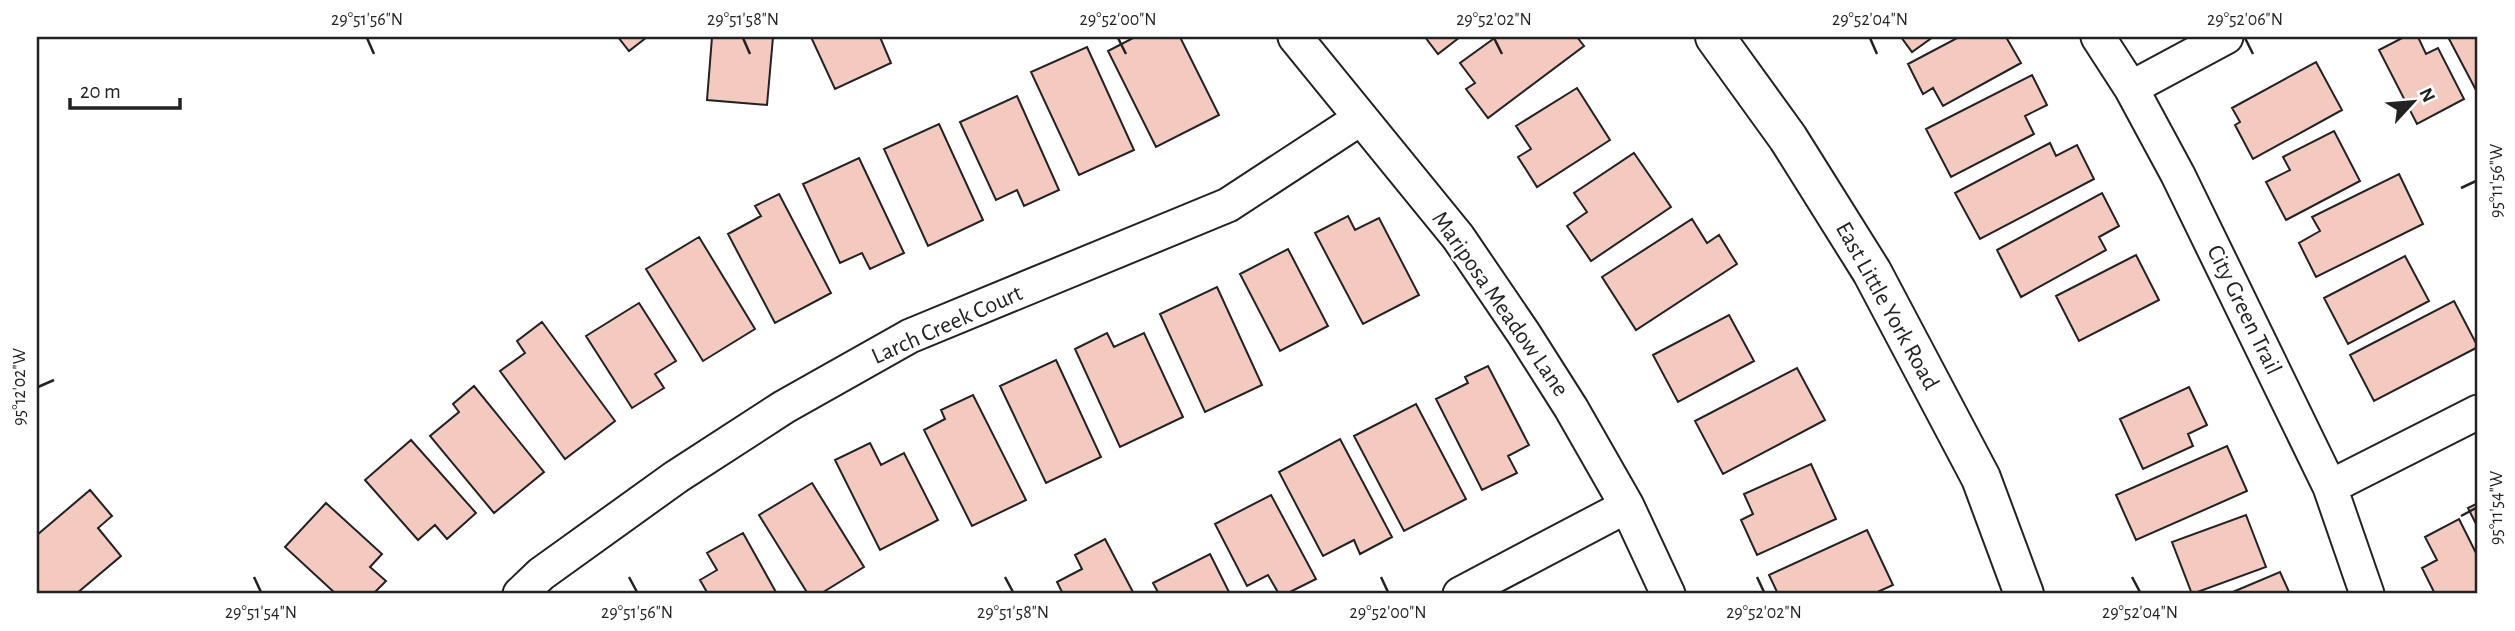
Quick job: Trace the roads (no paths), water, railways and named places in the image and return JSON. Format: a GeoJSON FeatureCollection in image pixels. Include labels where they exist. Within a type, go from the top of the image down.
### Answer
{"type":"FeatureCollection","features":[{"type":"Feature","properties":{"kind":"street","name":"Mariposa Meadow Lane"},"geometry":{"type":"LineString","coordinates":[[1294,37],[1465,248],[1571,408],[1627,506],[1668,594]]}},
{"type":"Feature","properties":{"kind":"street","name":"East Little York Road"},"geometry":{"type":"LineString","coordinates":[[1715,37],[1788,138],[1872,272],[1981,478],[2024,594]]}},
{"type":"Feature","properties":{"kind":"street","name":"City Green Trail"},"geometry":{"type":"LineString","coordinates":[[2098,37],[2131,88],[2178,175],[2330,487],[2367,594]]}},
{"type":"Feature","properties":{"kind":"street"},"geometry":{"type":"LineString","coordinates":[[2131,88],[2226,37]]}},
{"type":"Feature","properties":{"kind":"street","name":"Larch Creek Court"},"geometry":{"type":"LineString","coordinates":[[520,594],[541,574],[676,477],[784,407],[910,336],[1227,205],[1361,118]]}},
{"type":"Feature","properties":{"kind":"street"},"geometry":{"type":"LineString","coordinates":[[2330,487],[2478,412]]}},
{"type":"Feature","properties":{"kind":"street"},"geometry":{"type":"LineString","coordinates":[[1460,594],[1627,506]]}}]}
